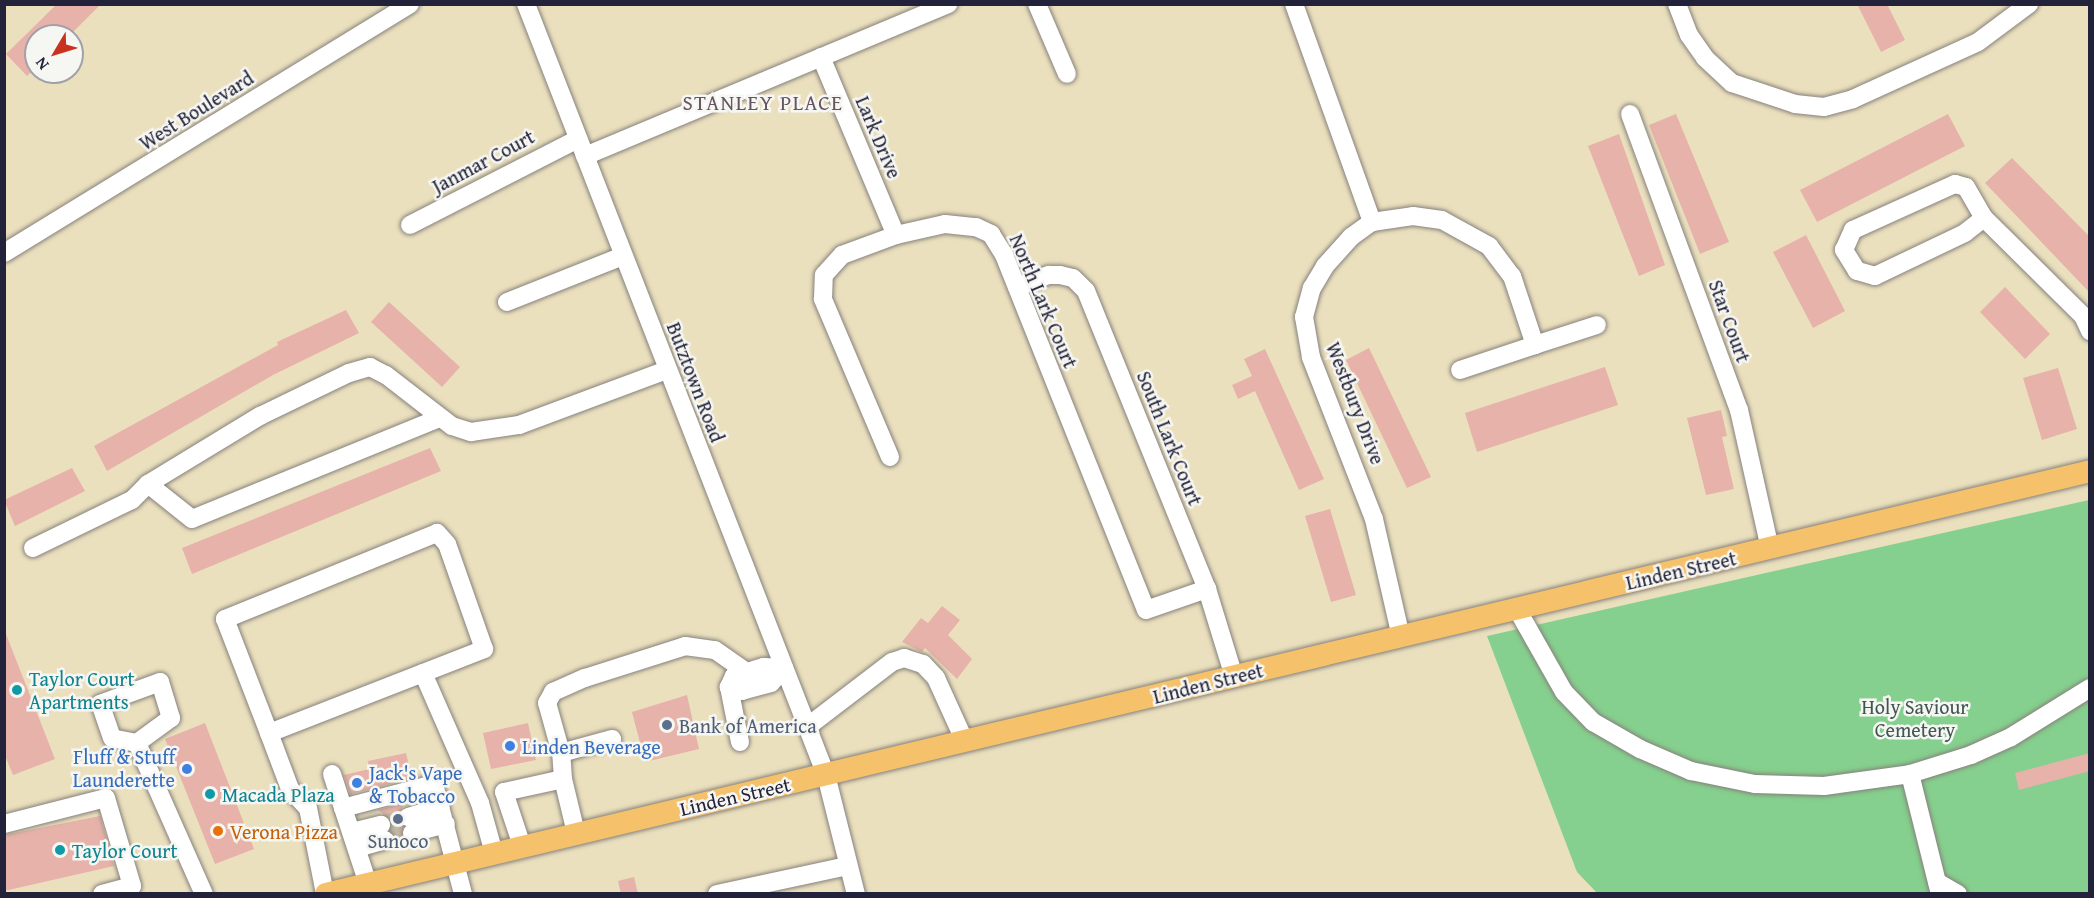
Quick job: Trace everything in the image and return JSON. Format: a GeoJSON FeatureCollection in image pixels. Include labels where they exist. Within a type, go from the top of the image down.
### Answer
{"type":"FeatureCollection","features":[{"type":"Feature","properties":{"kind":"main road","name":"Linden Street"},"geometry":{"type":"LineString","coordinates":[[325,894],[2090,471]]}},
{"type":"Feature","properties":{"kind":"street","name":"West Boulevard"},"geometry":{"type":"LineString","coordinates":[[4,253],[410,4]]}},
{"type":"Feature","properties":{"kind":"street","name":"Butztown Road"},"geometry":{"type":"LineString","coordinates":[[526,4],[826,775],[856,894]]}},
{"type":"Feature","properties":{"kind":"street"},"geometry":{"type":"LineString","coordinates":[[585,156],[948,4]]}},
{"type":"Feature","properties":{"kind":"street"},"geometry":{"type":"LineString","coordinates":[[1037,4],[1067,74]]}},
{"type":"Feature","properties":{"kind":"street"},"geometry":{"type":"LineString","coordinates":[[1294,4],[1372,222],[1413,216],[1462,228],[1489,246],[1517,285],[1535,345]]}},
{"type":"Feature","properties":{"kind":"street"},"geometry":{"type":"LineString","coordinates":[[1677,4],[1689,35],[1706,58],[1732,83],[1795,104],[1824,107],[1853,99],[1978,42],[2029,4]]}},
{"type":"Feature","properties":{"kind":"street","name":"Lark Drive"},"geometry":{"type":"LineString","coordinates":[[821,57],[896,235]]}},
{"type":"Feature","properties":{"kind":"street","name":"Star Court"},"geometry":{"type":"LineString","coordinates":[[1630,114],[1739,410],[1770,549]]}},
{"type":"Feature","properties":{"kind":"street","name":"Janmar Court"},"geometry":{"type":"LineString","coordinates":[[410,225],[578,139]]}},
{"type":"Feature","properties":{"kind":"street"},"geometry":{"type":"LineString","coordinates":[[1984,218],[1965,233],[1875,276],[1857,270],[1845,250],[1853,230],[1954,184],[1966,187],[1984,218],[2083,316],[2090,331]]}},
{"type":"Feature","properties":{"kind":"street","name":"Westbury Drive"},"geometry":{"type":"LineString","coordinates":[[1372,222],[1351,237],[1325,266],[1312,288],[1304,317],[1311,357],[1374,519],[1401,637]]}},
{"type":"Feature","properties":{"kind":"street","name":"North Lark Court"},"geometry":{"type":"LineString","coordinates":[[890,457],[823,299],[824,275],[842,255],[896,235],[945,224],[976,227],[991,234],[1017,286],[1146,610],[1207,589]]}},
{"type":"Feature","properties":{"kind":"street"},"geometry":{"type":"LineString","coordinates":[[507,302],[623,256]]}},
{"type":"Feature","properties":{"kind":"street","name":"South Lark Court"},"geometry":{"type":"LineString","coordinates":[[1017,286],[1050,274],[1073,278],[1086,291],[1207,589],[1234,677]]}},
{"type":"Feature","properties":{"kind":"street"},"geometry":{"type":"LineString","coordinates":[[1460,370],[1597,325]]}},
{"type":"Feature","properties":{"kind":"street"},"geometry":{"type":"LineString","coordinates":[[33,548],[132,500],[148,484],[260,416],[324,383],[370,367],[400,385],[440,418],[471,432],[519,425],[667,370]]}},
{"type":"Feature","properties":{"kind":"street"},"geometry":{"type":"LineString","coordinates":[[148,484],[192,519],[440,418]]}},
{"type":"Feature","properties":{"kind":"street"},"geometry":{"type":"LineString","coordinates":[[269,733],[484,649],[447,544],[437,533],[225,619],[290,789],[308,808],[325,894]]}},
{"type":"Feature","properties":{"kind":"street"},"geometry":{"type":"LineString","coordinates":[[1517,609],[1564,692],[1593,722],[1666,761],[1691,771],[1755,784],[1824,786],[1910,774],[2011,736],[2090,688]]}},
{"type":"Feature","properties":{"kind":"street"},"geometry":{"type":"LineString","coordinates":[[576,833],[563,779],[561,753],[548,703],[554,692],[564,686],[685,646],[715,650],[747,672]]}},
{"type":"Feature","properties":{"kind":"street"},"geometry":{"type":"LineString","coordinates":[[807,727],[892,662],[904,658],[923,664],[936,678],[965,742]]}},
{"type":"Feature","properties":{"kind":"street"},"geometry":{"type":"LineString","coordinates":[[740,742],[729,687],[734,676],[764,667],[784,668]]}},
{"type":"Feature","properties":{"kind":"street"},"geometry":{"type":"LineString","coordinates":[[729,687],[742,691],[771,683],[784,668]]}},
{"type":"Feature","properties":{"kind":"street"},"geometry":{"type":"LineString","coordinates":[[423,673],[480,802],[494,853]]}},
{"type":"Feature","properties":{"kind":"street"},"geometry":{"type":"LineString","coordinates":[[561,753],[612,739]]}},
{"type":"Feature","properties":{"kind":"street"},"geometry":{"type":"LineString","coordinates":[[137,743],[204,894]]}},
{"type":"Feature","properties":{"kind":"street"},"geometry":{"type":"LineString","coordinates":[[332,774],[368,884]]}},
{"type":"Feature","properties":{"kind":"street"},"geometry":{"type":"LineString","coordinates":[[1910,774],[1938,888],[1958,894]]}},
{"type":"Feature","properties":{"kind":"street"},"geometry":{"type":"LineString","coordinates":[[522,846],[504,792],[563,779]]}},
{"type":"Feature","properties":{"kind":"street"},"geometry":{"type":"LineString","coordinates":[[343,808],[434,783],[463,894]]}},
{"type":"Feature","properties":{"kind":"street"},"geometry":{"type":"LineString","coordinates":[[4,824],[106,798],[132,886],[102,894]]}},
{"type":"Feature","properties":{"kind":"street"},"geometry":{"type":"LineString","coordinates":[[410,825],[443,816]]}},
{"type":"Feature","properties":{"kind":"street"},"geometry":{"type":"LineString","coordinates":[[355,840],[383,832]]}},
{"type":"Feature","properties":{"kind":"street"},"geometry":{"type":"LineString","coordinates":[[717,894],[848,866]]}},
{"type":"Feature","properties":{"kind":"green space","name":"Holy Saviour Cemetery"},"geometry":{"type":"Polygon","coordinates":[[[2089,500],[2089,893],[1597,893],[1577,872],[1487,636],[2089,500]]]}},
{"type":"Feature","properties":{"kind":"building"},"geometry":{"type":"Polygon","coordinates":[[[57,4],[101,4],[81,24],[37,24],[57,4]]]}},
{"type":"Feature","properties":{"kind":"building"},"geometry":{"type":"Polygon","coordinates":[[[1857,4],[1887,4],[1905,40],[1881,52],[1857,4]]]}},
{"type":"Feature","properties":{"kind":"building"},"geometry":{"type":"Polygon","coordinates":[[[24,36],[24,73],[6,54],[24,36]]]}},
{"type":"Feature","properties":{"kind":"building"},"geometry":{"type":"Polygon","coordinates":[[[1676,114],[1729,242],[1700,254],[1649,125],[1676,114]]]}},
{"type":"Feature","properties":{"kind":"building"},"geometry":{"type":"Polygon","coordinates":[[[1948,114],[1965,146],[1817,222],[1800,190],[1948,114]]]}},
{"type":"Feature","properties":{"kind":"building"},"geometry":{"type":"Polygon","coordinates":[[[1619,134],[1665,265],[1639,276],[1588,146],[1619,134]]]}},
{"type":"Feature","properties":{"kind":"building"},"geometry":{"type":"Polygon","coordinates":[[[2012,158],[2090,237],[2090,293],[1985,183],[2012,158]]]}},
{"type":"Feature","properties":{"kind":"building"},"geometry":{"type":"Polygon","coordinates":[[[1806,235],[1845,311],[1813,328],[1773,252],[1806,235]]]}},
{"type":"Feature","properties":{"kind":"building"},"geometry":{"type":"Polygon","coordinates":[[[2005,287],[2050,334],[2025,359],[1980,312],[2005,287]]]}},
{"type":"Feature","properties":{"kind":"building"},"geometry":{"type":"Polygon","coordinates":[[[389,302],[460,367],[442,387],[371,322],[389,302]]]}},
{"type":"Feature","properties":{"kind":"building"},"geometry":{"type":"Polygon","coordinates":[[[346,310],[359,333],[273,375],[107,471],[94,446],[278,345],[277,342],[346,310]]]}},
{"type":"Feature","properties":{"kind":"building"},"geometry":{"type":"Polygon","coordinates":[[[1369,348],[1431,477],[1407,488],[1346,360],[1369,348]]]}},
{"type":"Feature","properties":{"kind":"building"},"geometry":{"type":"Polygon","coordinates":[[[1265,349],[1324,479],[1299,490],[1255,391],[1238,399],[1232,385],[1252,376],[1244,359],[1265,349]]]}},
{"type":"Feature","properties":{"kind":"building"},"geometry":{"type":"Polygon","coordinates":[[[1605,367],[1618,405],[1477,452],[1465,413],[1605,367]]]}},
{"type":"Feature","properties":{"kind":"building"},"geometry":{"type":"Polygon","coordinates":[[[2058,368],[2077,429],[2042,440],[2023,378],[2058,368]]]}},
{"type":"Feature","properties":{"kind":"building"},"geometry":{"type":"Polygon","coordinates":[[[1721,410],[1727,436],[1722,437],[1734,489],[1706,495],[1687,418],[1721,410]]]}},
{"type":"Feature","properties":{"kind":"building"},"geometry":{"type":"Polygon","coordinates":[[[430,448],[441,471],[192,574],[182,548],[430,448]]]}},
{"type":"Feature","properties":{"kind":"building"},"geometry":{"type":"Polygon","coordinates":[[[72,468],[85,491],[15,526],[4,500],[72,468]]]}},
{"type":"Feature","properties":{"kind":"building"},"geometry":{"type":"Polygon","coordinates":[[[1330,509],[1356,595],[1331,602],[1305,516],[1330,509]]]}},
{"type":"Feature","properties":{"kind":"building"},"geometry":{"type":"Polygon","coordinates":[[[942,606],[960,620],[948,635],[972,659],[957,679],[925,648],[922,652],[902,642],[921,618],[928,623],[942,606]]]}},
{"type":"Feature","properties":{"kind":"building","name":"Taylor Court Apartments"},"geometry":{"type":"Polygon","coordinates":[[[4,629],[55,759],[13,775],[4,753],[4,629]]]}},
{"type":"Feature","properties":{"kind":"building"},"geometry":{"type":"Polygon","coordinates":[[[687,695],[699,749],[645,762],[632,712],[687,695]]]}},
{"type":"Feature","properties":{"kind":"building","name":"Macada Plaza"},"geometry":{"type":"Polygon","coordinates":[[[205,723],[254,849],[215,864],[165,739],[205,723]]]}},
{"type":"Feature","properties":{"kind":"building","name":"Linden Beverage"},"geometry":{"type":"Polygon","coordinates":[[[528,723],[536,760],[491,769],[483,733],[528,723]]]}},
{"type":"Feature","properties":{"kind":"building"},"geometry":{"type":"Polygon","coordinates":[[[406,753],[412,778],[350,794],[344,775],[369,769],[368,761],[406,753]]]}},
{"type":"Feature","properties":{"kind":"building"},"geometry":{"type":"Polygon","coordinates":[[[2090,753],[2090,771],[2019,790],[2015,773],[2090,753]]]}},
{"type":"Feature","properties":{"kind":"building"},"geometry":{"type":"Polygon","coordinates":[[[405,803],[397,815],[403,827],[403,839],[396,840],[389,818],[378,810],[405,803]]]}},
{"type":"Feature","properties":{"kind":"building","name":"Taylor Court"},"geometry":{"type":"Polygon","coordinates":[[[100,816],[114,866],[4,891],[4,835],[100,816]]]}},
{"type":"Feature","properties":{"kind":"building"},"geometry":{"type":"Polygon","coordinates":[[[634,877],[638,894],[621,894],[618,881],[634,877]]]}},
{"type":"Feature","properties":{"kind":"tunnel"},"geometry":{"type":"LineString","coordinates":[[381,825],[408,817]]}},
{"type":"Feature","properties":{"kind":"tunnel"},"geometry":{"type":"LineString","coordinates":[[385,840],[412,833]]}},
{"type":"Feature","properties":{"kind":"place","name":"Taylor Court Apartments"},"geometry":{"type":"Point","coordinates":[17,690]}},
{"type":"Feature","properties":{"kind":"place","name":"Bank of America"},"geometry":{"type":"Point","coordinates":[667,725]}},
{"type":"Feature","properties":{"kind":"place","name":"Linden Beverage"},"geometry":{"type":"Point","coordinates":[510,746]}},
{"type":"Feature","properties":{"kind":"place","name":"Fluff & Stuff Launderette"},"geometry":{"type":"Point","coordinates":[187,769]}},
{"type":"Feature","properties":{"kind":"place","name":"Jack's Vape & Tobacco"},"geometry":{"type":"Point","coordinates":[357,783]}},
{"type":"Feature","properties":{"kind":"place","name":"Macada Plaza"},"geometry":{"type":"Point","coordinates":[210,794]}},
{"type":"Feature","properties":{"kind":"place","name":"Sunoco"},"geometry":{"type":"Point","coordinates":[398,819]}},
{"type":"Feature","properties":{"kind":"place","name":"Verona Pizza"},"geometry":{"type":"Point","coordinates":[218,831]}},
{"type":"Feature","properties":{"kind":"place","name":"Taylor Court"},"geometry":{"type":"Point","coordinates":[60,850]}},
{"type":"Feature","properties":{"kind":"district","name":"STANLEY PLACE"},"geometry":{"type":"Point","coordinates":[763,103]}}]}
